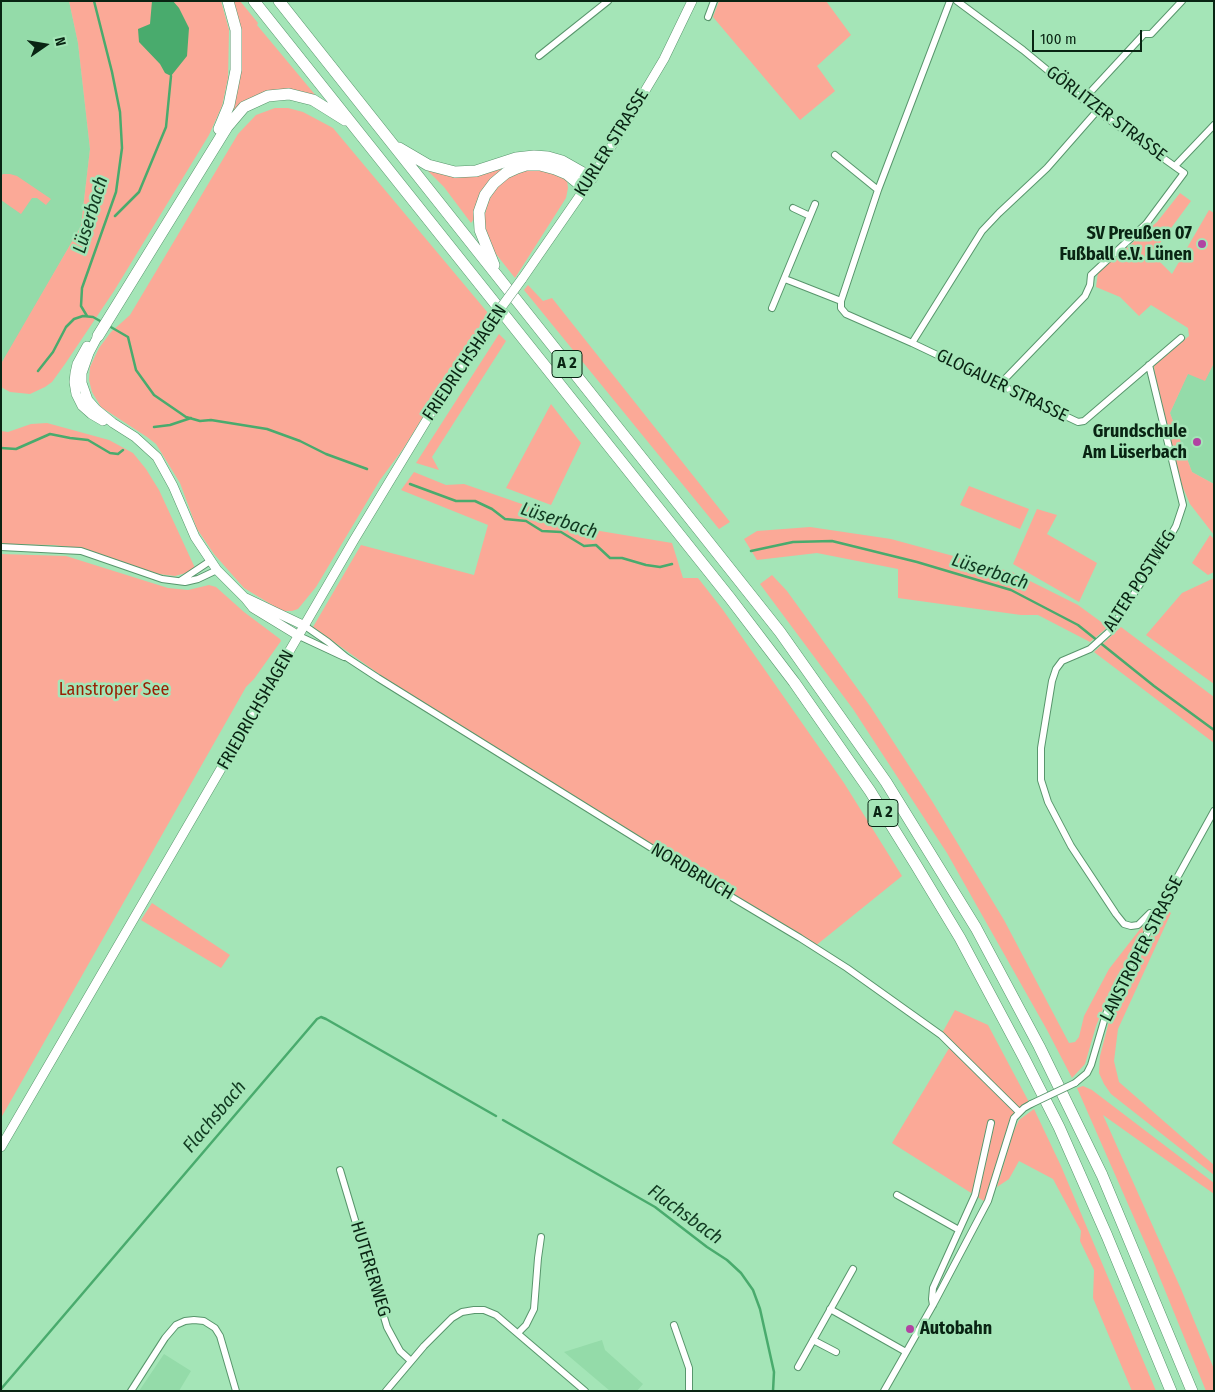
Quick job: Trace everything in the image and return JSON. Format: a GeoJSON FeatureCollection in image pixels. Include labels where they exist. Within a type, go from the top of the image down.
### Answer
{"type":"FeatureCollection","features":[{"type":"Feature","properties":{"kind":"highway"},"geometry":{"type":"LineString","coordinates":[[113,308],[192,176],[224,118],[234,88],[237,50],[236,30],[228,1]]}},
{"type":"Feature","properties":{"kind":"highway","name":"A 2"},"geometry":{"type":"LineString","coordinates":[[254,1],[740,612],[821,720],[870,791],[960,938],[1024,1058],[1058,1126],[1096,1210],[1171,1391]]}},
{"type":"Feature","properties":{"kind":"highway","name":"A 2"},"geometry":{"type":"LineString","coordinates":[[278,1],[780,632],[866,752],[972,921],[1018,1004],[1075,1117],[1124,1226],[1192,1391]]}},
{"type":"Feature","properties":{"kind":"highway"},"geometry":{"type":"LineString","coordinates":[[96,334],[227,127],[244,107],[268,96],[279,94],[299,96],[324,106],[353,125]]}},
{"type":"Feature","properties":{"kind":"highway"},"geometry":{"type":"LineString","coordinates":[[392,143],[428,165],[455,172],[476,171],[516,158],[534,156],[562,161],[592,178]]}},
{"type":"Feature","properties":{"kind":"highway"},"geometry":{"type":"LineString","coordinates":[[502,282],[484,244],[480,230],[479,212],[485,195],[494,183],[506,173],[517,168],[540,165],[567,174],[584,188]]}},
{"type":"Feature","properties":{"kind":"main road","name":"KURLER STRASSE"},"geometry":{"type":"LineString","coordinates":[[522,279],[592,178],[664,59],[692,1]]}},
{"type":"Feature","properties":{"kind":"main road","name":"FRIEDRICHSHAGEN"},"geometry":{"type":"LineString","coordinates":[[1,1147],[354,540],[434,408],[522,279]]}},
{"type":"Feature","properties":{"kind":"main road"},"geometry":{"type":"LineString","coordinates":[[96,334],[82,373],[82,383],[88,400],[96,410],[136,437],[157,457],[173,486],[195,537],[217,570],[253,608],[299,636]]}},
{"type":"Feature","properties":{"kind":"main road"},"geometry":{"type":"LineString","coordinates":[[245,598],[305,626]]}},
{"type":"Feature","properties":{"kind":"street"},"geometry":{"type":"LineString","coordinates":[[539,56],[608,1]]}},
{"type":"Feature","properties":{"kind":"street"},"geometry":{"type":"LineString","coordinates":[[708,17],[714,1]]}},
{"type":"Feature","properties":{"kind":"street"},"geometry":{"type":"LineString","coordinates":[[785,279],[841,301],[878,190],[950,1]]}},
{"type":"Feature","properties":{"kind":"street","name":"GÖRLITZER STRASSE"},"geometry":{"type":"LineString","coordinates":[[957,1],[1023,50],[1097,111],[1184,173],[1146,224],[1091,275],[1090,285],[1085,296],[1000,384]]}},
{"type":"Feature","properties":{"kind":"street"},"geometry":{"type":"LineString","coordinates":[[1083,100],[1144,34],[1151,34],[1182,1]]}},
{"type":"Feature","properties":{"kind":"street"},"geometry":{"type":"LineString","coordinates":[[912,343],[982,231],[1047,168],[1097,111]]}},
{"type":"Feature","properties":{"kind":"street"},"geometry":{"type":"LineString","coordinates":[[1175,166],[1214,125]]}},
{"type":"Feature","properties":{"kind":"street"},"geometry":{"type":"LineString","coordinates":[[836,155],[878,190]]}},
{"type":"Feature","properties":{"kind":"street"},"geometry":{"type":"LineString","coordinates":[[772,308],[815,204]]}},
{"type":"Feature","properties":{"kind":"street"},"geometry":{"type":"LineString","coordinates":[[793,208],[810,216]]}},
{"type":"Feature","properties":{"kind":"street","name":"GLOGAUER STRASSE"},"geometry":{"type":"LineString","coordinates":[[841,301],[841,308],[846,314],[912,343],[1078,422],[1084,421],[1181,338]]}},
{"type":"Feature","properties":{"kind":"street","name":"ALTER POSTWEG"},"geometry":{"type":"LineString","coordinates":[[1149,365],[1183,505],[1176,526],[1167,542],[1105,635],[1090,649],[1062,662],[1056,669],[1052,680],[1040,748],[1041,780],[1048,802],[1071,846],[1092,879],[1124,924],[1131,926],[1138,924],[1150,913],[1157,914]]}},
{"type":"Feature","properties":{"kind":"street"},"geometry":{"type":"LineString","coordinates":[[1,547],[81,552],[162,579],[180,581],[190,582],[217,570]]}},
{"type":"Feature","properties":{"kind":"street"},"geometry":{"type":"LineString","coordinates":[[180,581],[210,561]]}},
{"type":"Feature","properties":{"kind":"street","name":"NORDBRUCH"},"geometry":{"type":"LineString","coordinates":[[305,626],[346,657],[847,968],[941,1035],[1019,1112]]}},
{"type":"Feature","properties":{"kind":"street","name":"NORDBRUCH"},"geometry":{"type":"LineString","coordinates":[[299,636],[340,656],[346,657]]}},
{"type":"Feature","properties":{"kind":"street","name":"LANSTROPER STRASSE"},"geometry":{"type":"LineString","coordinates":[[1019,1112],[1031,1104],[1075,1083],[1087,1072],[1091,1065],[1106,1014],[1157,914],[1214,811]]}},
{"type":"Feature","properties":{"kind":"street"},"geometry":{"type":"LineString","coordinates":[[884,1391],[933,1305],[988,1201],[995,1185],[1011,1125],[1019,1112]]}},
{"type":"Feature","properties":{"kind":"street"},"geometry":{"type":"LineString","coordinates":[[933,1305],[934,1288],[975,1195],[991,1123]]}},
{"type":"Feature","properties":{"kind":"street","name":"HUTERERWEG"},"geometry":{"type":"LineString","coordinates":[[340,1170],[387,1327],[400,1351],[411,1361]]}},
{"type":"Feature","properties":{"kind":"street"},"geometry":{"type":"LineString","coordinates":[[897,1195],[960,1230]]}},
{"type":"Feature","properties":{"kind":"street"},"geometry":{"type":"LineString","coordinates":[[518,1333],[526,1325],[534,1309],[541,1237]]}},
{"type":"Feature","properties":{"kind":"street"},"geometry":{"type":"LineString","coordinates":[[798,1367],[853,1270]]}},
{"type":"Feature","properties":{"kind":"street"},"geometry":{"type":"LineString","coordinates":[[386,1391],[444,1325],[462,1312],[474,1310],[490,1312],[518,1333],[585,1391]]}},
{"type":"Feature","properties":{"kind":"street"},"geometry":{"type":"LineString","coordinates":[[830,1310],[906,1352]]}},
{"type":"Feature","properties":{"kind":"street"},"geometry":{"type":"LineString","coordinates":[[131,1391],[165,1338],[176,1325],[184,1321],[194,1320],[204,1321],[215,1328],[220,1336],[236,1391]]}},
{"type":"Feature","properties":{"kind":"street"},"geometry":{"type":"LineString","coordinates":[[674,1325],[689,1368],[690,1391]]}},
{"type":"Feature","properties":{"kind":"street"},"geometry":{"type":"LineString","coordinates":[[814,1340],[836,1352]]}},
{"type":"Feature","properties":{"kind":"shaded area"},"geometry":{"type":"Polygon","coordinates":[[[1,1],[69,1],[78,43],[90,149],[81,226],[1,366],[1,1]]]}},
{"type":"Feature","properties":{"kind":"shaded area"},"geometry":{"type":"Polygon","coordinates":[[[152,1],[173,1],[179,8],[189,28],[187,56],[171,76],[165,73],[160,64],[139,42],[138,29],[150,24],[152,1]]]}},
{"type":"Feature","properties":{"kind":"shaded area","name":"Grundschule Am Lüserbach"},"geometry":{"type":"Polygon","coordinates":[[[1214,363],[1214,484],[1192,472],[1170,413],[1188,373],[1205,380],[1214,363]]]}},
{"type":"Feature","properties":{"kind":"shaded area"},"geometry":{"type":"Polygon","coordinates":[[[602,1340],[605,1350],[643,1384],[637,1391],[610,1391],[564,1352],[602,1340]]]}},
{"type":"Feature","properties":{"kind":"shaded area"},"geometry":{"type":"Polygon","coordinates":[[[164,1354],[191,1371],[179,1391],[139,1391],[164,1354]]]}},
{"type":"Feature","properties":{"kind":"green space"},"geometry":{"type":"Polygon","coordinates":[[[69,1],[221,1],[229,30],[228,78],[222,106],[209,135],[114,291],[65,364],[52,382],[45,387],[30,394],[10,392],[1,387],[2,362],[81,226],[90,149],[78,43],[69,1]]]}},
{"type":"Feature","properties":{"kind":"green space"},"geometry":{"type":"Polygon","coordinates":[[[232,1],[240,1],[258,23],[257,25],[317,97],[293,91],[231,114],[232,1]]]}},
{"type":"Feature","properties":{"kind":"green space"},"geometry":{"type":"Polygon","coordinates":[[[719,1],[826,1],[851,35],[817,66],[835,91],[800,120],[713,17],[719,1]]]}},
{"type":"Feature","properties":{"kind":"green space"},"geometry":{"type":"Polygon","coordinates":[[[275,108],[288,108],[303,112],[333,128],[488,313],[403,449],[380,480],[316,587],[298,609],[292,611],[282,611],[244,588],[214,554],[197,529],[180,483],[156,444],[101,407],[92,392],[89,380],[90,367],[99,348],[111,332],[130,315],[238,134],[256,115],[275,108]]]}},
{"type":"Feature","properties":{"kind":"green space"},"geometry":{"type":"Polygon","coordinates":[[[512,165],[471,223],[444,187],[425,168],[512,165]]]}},
{"type":"Feature","properties":{"kind":"green space"},"geometry":{"type":"Polygon","coordinates":[[[541,169],[567,180],[566,198],[515,278],[492,249],[484,228],[485,214],[488,202],[496,188],[506,178],[528,170],[541,169]]]}},
{"type":"Feature","properties":{"kind":"green space"},"geometry":{"type":"Polygon","coordinates":[[[3,174],[17,176],[51,199],[46,205],[37,198],[32,198],[21,214],[1,200],[1,176],[3,174]]]}},
{"type":"Feature","properties":{"kind":"green space"},"geometry":{"type":"Polygon","coordinates":[[[1180,193],[1191,201],[1152,254],[1172,274],[1209,210],[1214,213],[1214,363],[1205,381],[1188,374],[1170,413],[1192,472],[1214,484],[1214,535],[1190,504],[1178,476],[1155,378],[1154,365],[1189,336],[1188,328],[1151,305],[1139,316],[1120,297],[1096,287],[1098,272],[1157,222],[1180,193]]]}},
{"type":"Feature","properties":{"kind":"green space"},"geometry":{"type":"Polygon","coordinates":[[[528,285],[543,301],[552,298],[730,522],[719,529],[524,290],[528,285]]]}},
{"type":"Feature","properties":{"kind":"green space"},"geometry":{"type":"Polygon","coordinates":[[[499,334],[506,341],[432,457],[439,470],[416,463],[499,334]]]}},
{"type":"Feature","properties":{"kind":"green space"},"geometry":{"type":"Polygon","coordinates":[[[551,404],[581,443],[551,505],[506,488],[551,404]]]}},
{"type":"Feature","properties":{"kind":"green space"},"geometry":{"type":"Polygon","coordinates":[[[47,423],[109,440],[133,453],[159,490],[195,568],[175,576],[158,574],[80,548],[53,545],[1,544],[1,431],[8,432],[31,424],[47,423]]]}},
{"type":"Feature","properties":{"kind":"green space"},"geometry":{"type":"Polygon","coordinates":[[[414,472],[446,485],[464,484],[600,531],[672,543],[683,578],[698,578],[723,610],[844,783],[902,876],[814,947],[438,716],[313,627],[361,545],[474,575],[488,525],[401,490],[414,472]]]}},
{"type":"Feature","properties":{"kind":"green space"},"geometry":{"type":"Polygon","coordinates":[[[969,486],[1029,509],[1020,529],[960,505],[969,486]]]}},
{"type":"Feature","properties":{"kind":"green space"},"geometry":{"type":"Polygon","coordinates":[[[1037,509],[1057,515],[1047,534],[1097,563],[1079,602],[1013,564],[1037,509]]]}},
{"type":"Feature","properties":{"kind":"green space"},"geometry":{"type":"Polygon","coordinates":[[[810,527],[891,539],[1012,572],[1078,605],[1108,627],[1090,642],[1038,615],[1021,615],[898,598],[898,569],[817,553],[757,560],[744,539],[757,531],[810,527]]]}},
{"type":"Feature","properties":{"kind":"green space"},"geometry":{"type":"Polygon","coordinates":[[[1210,535],[1214,539],[1214,572],[1208,575],[1192,563],[1210,535]]]}},
{"type":"Feature","properties":{"kind":"green space","name":"Lanstroper See"},"geometry":{"type":"Polygon","coordinates":[[[1,554],[66,556],[168,588],[188,590],[209,585],[216,587],[281,641],[254,679],[246,687],[1,1118],[1,554]]]}},
{"type":"Feature","properties":{"kind":"green space"},"geometry":{"type":"Polygon","coordinates":[[[772,575],[787,591],[870,706],[932,801],[1004,920],[1069,1043],[1075,1042],[1079,1037],[1084,1016],[1109,969],[1144,924],[1148,922],[1147,927],[1109,994],[1096,1026],[1085,1064],[1072,1078],[947,853],[853,709],[760,584],[772,575]]]}},
{"type":"Feature","properties":{"kind":"green space"},"geometry":{"type":"Polygon","coordinates":[[[1214,578],[1214,684],[1146,635],[1182,593],[1214,578]]]}},
{"type":"Feature","properties":{"kind":"green space"},"geometry":{"type":"Polygon","coordinates":[[[1121,627],[1214,697],[1214,743],[1094,652],[1121,627]]]}},
{"type":"Feature","properties":{"kind":"green space"},"geometry":{"type":"Polygon","coordinates":[[[152,903],[230,955],[221,968],[141,920],[152,903]]]}},
{"type":"Feature","properties":{"kind":"green space"},"geometry":{"type":"Polygon","coordinates":[[[1165,909],[1171,913],[1118,1029],[1114,1061],[1119,1082],[1214,1165],[1214,1175],[1111,1094],[1099,1073],[1100,1056],[1111,1014],[1165,909]]]}},
{"type":"Feature","properties":{"kind":"green space"},"geometry":{"type":"Polygon","coordinates":[[[955,1010],[988,1025],[1030,1104],[1019,1112],[987,1203],[892,1143],[951,1045],[941,1035],[955,1010]]]}},
{"type":"Feature","properties":{"kind":"green space"},"geometry":{"type":"Polygon","coordinates":[[[1083,1086],[1092,1090],[1214,1183],[1214,1194],[1103,1115],[1181,1289],[1214,1369],[1214,1391],[1206,1391],[1153,1261],[1077,1088],[1083,1086]]]}},
{"type":"Feature","properties":{"kind":"green space"},"geometry":{"type":"Polygon","coordinates":[[[1034,1109],[1061,1166],[1156,1391],[1132,1391],[1093,1298],[1094,1270],[1080,1241],[1081,1231],[1053,1179],[1019,1161],[1009,1179],[997,1187],[1013,1133],[1019,1120],[1034,1109]]]}},
{"type":"Feature","properties":{"kind":"waterway","name":"Lüserbach"},"geometry":{"type":"LineString","coordinates":[[87,316],[81,306],[82,288],[116,192],[122,148],[120,112],[94,1]]}},
{"type":"Feature","properties":{"kind":"waterway"},"geometry":{"type":"LineString","coordinates":[[115,216],[139,192],[166,127],[171,76]]}},
{"type":"Feature","properties":{"kind":"waterway"},"geometry":{"type":"LineString","coordinates":[[38,371],[53,352],[66,327],[74,319],[83,316],[93,317],[102,322]]}},
{"type":"Feature","properties":{"kind":"waterway"},"geometry":{"type":"LineString","coordinates":[[109,326],[128,337],[136,370],[154,395],[186,417],[200,421],[211,420],[267,429],[367,469]]}},
{"type":"Feature","properties":{"kind":"waterway"},"geometry":{"type":"LineString","coordinates":[[154,427],[170,425],[191,418]]}},
{"type":"Feature","properties":{"kind":"waterway"},"geometry":{"type":"LineString","coordinates":[[1,448],[16,449],[50,434],[88,440],[110,453],[118,454],[123,450]]}},
{"type":"Feature","properties":{"kind":"waterway","name":"Lüserbach"},"geometry":{"type":"LineString","coordinates":[[410,484],[456,501],[475,501],[492,509],[505,519],[526,521],[542,531],[561,532],[584,546],[596,545],[610,558],[622,558],[660,567],[672,564]]}},
{"type":"Feature","properties":{"kind":"waterway","name":"Lüserbach"},"geometry":{"type":"LineString","coordinates":[[751,551],[793,542],[832,541],[917,562],[1011,590],[1078,625],[1154,686],[1214,730]]}},
{"type":"Feature","properties":{"kind":"waterway","name":"Flachsbach"},"geometry":{"type":"LineString","coordinates":[[1,1389],[317,1019],[321,1017],[326,1019],[496,1116]]}},
{"type":"Feature","properties":{"kind":"waterway","name":"Flachsbach"},"geometry":{"type":"LineString","coordinates":[[503,1120],[655,1207],[727,1260],[741,1273],[753,1290],[760,1309],[774,1372],[773,1391]]}},
{"type":"Feature","properties":{"kind":"place","name":"SV Preußen 07 Fußball e.V. Lünen"},"geometry":{"type":"Point","coordinates":[1202,244]}},
{"type":"Feature","properties":{"kind":"place","name":"Grundschule Am Lüserbach"},"geometry":{"type":"Point","coordinates":[1197,442]}},
{"type":"Feature","properties":{"kind":"place","name":"Autobahn"},"geometry":{"type":"Point","coordinates":[910,1329]}}]}
